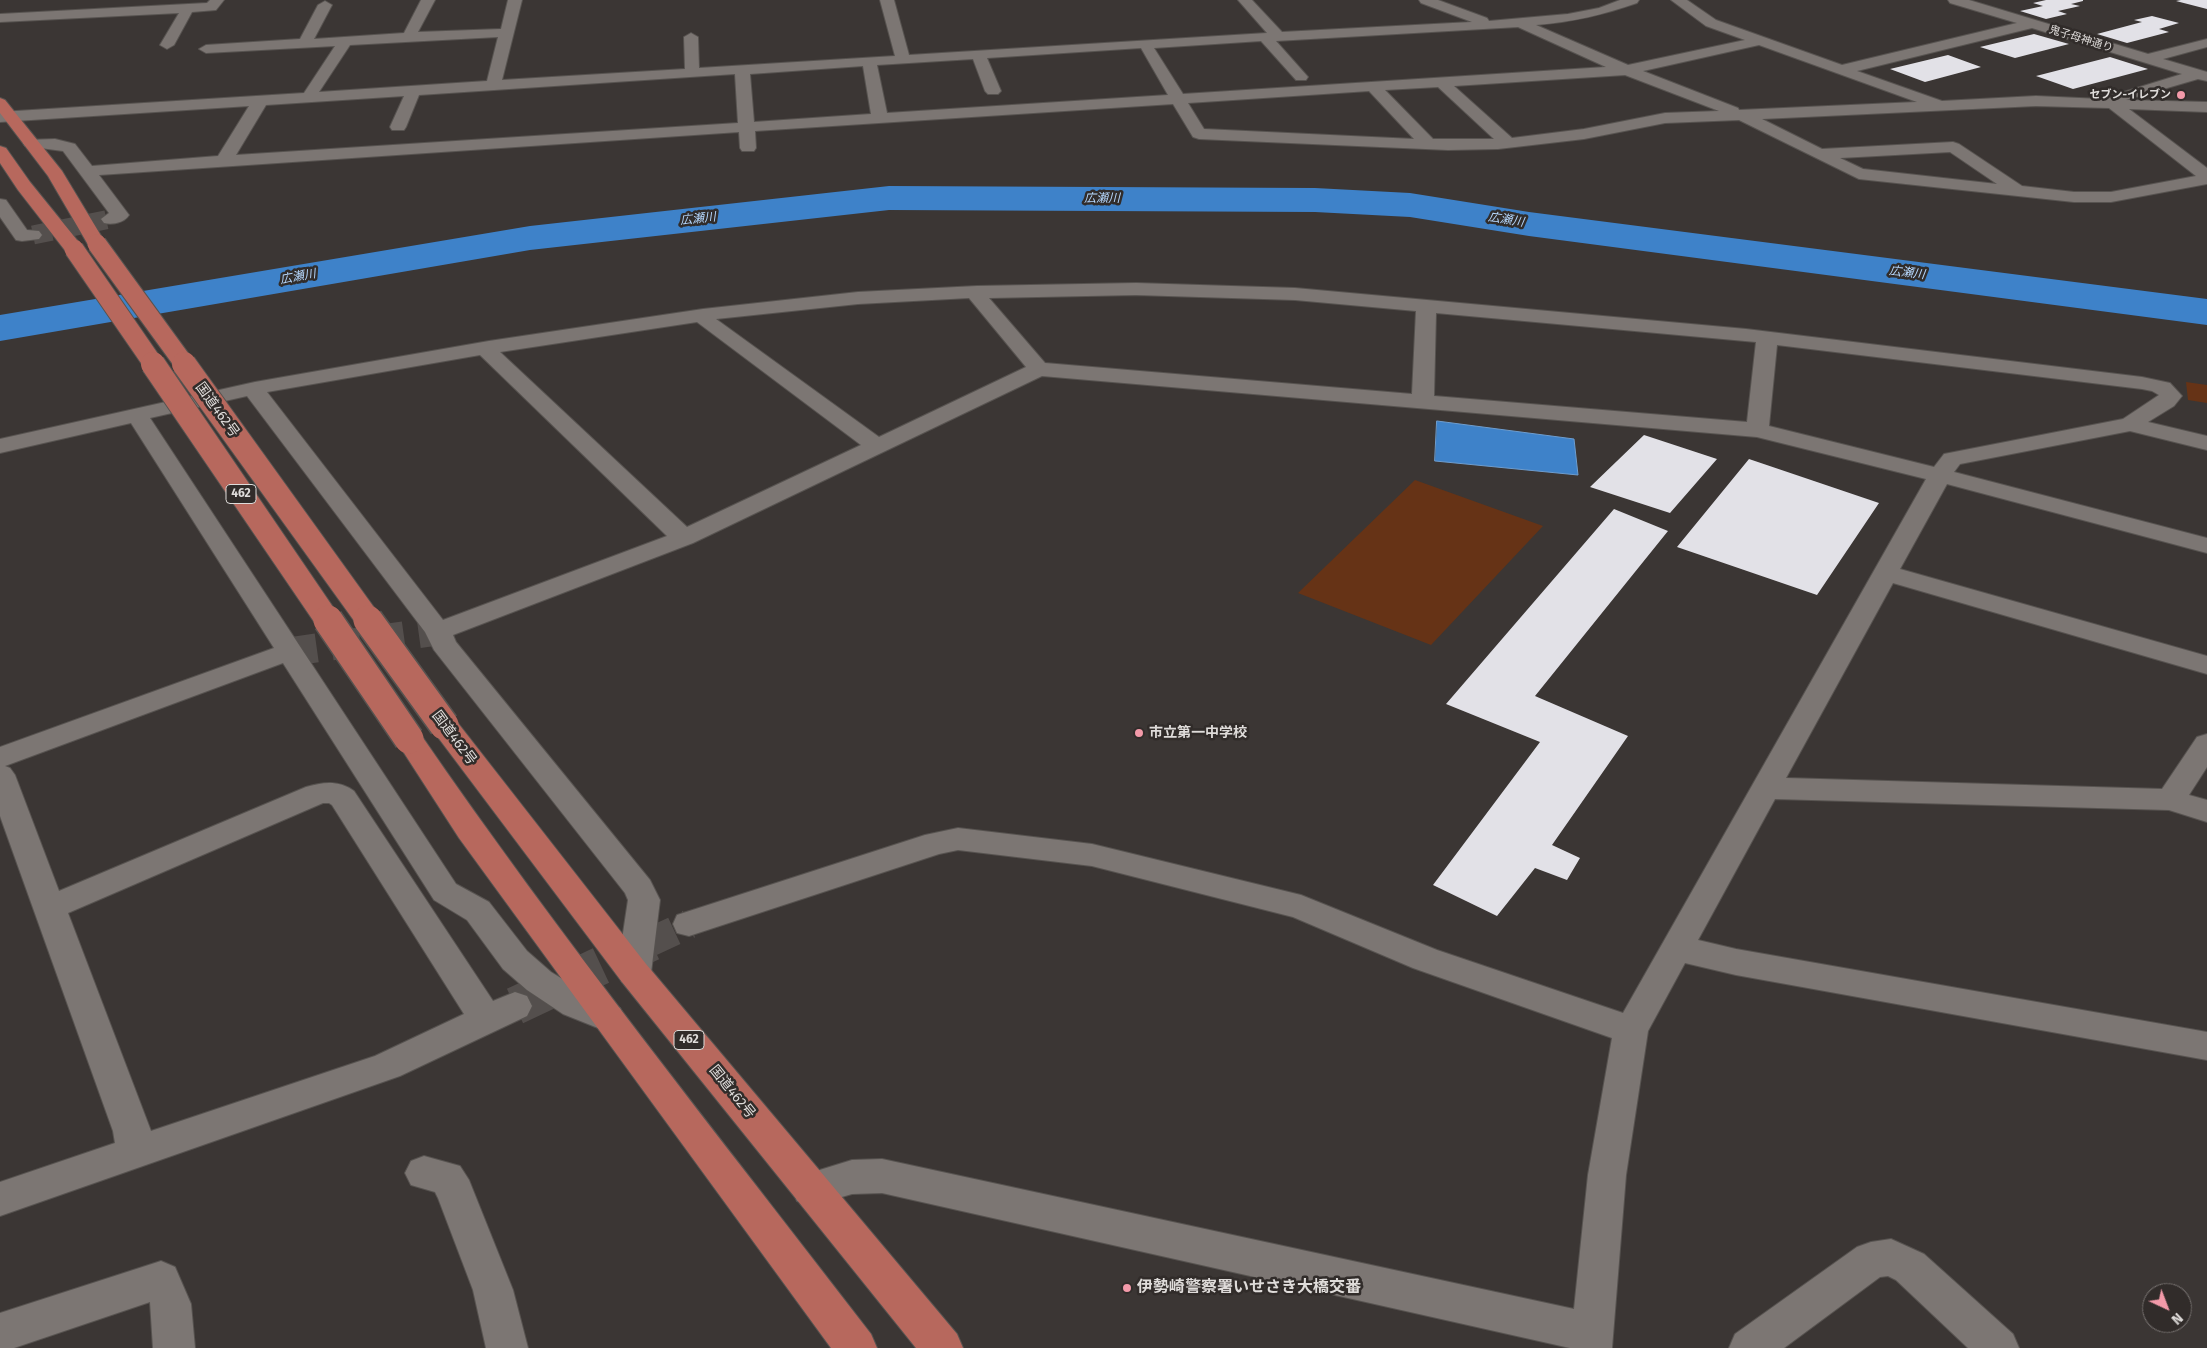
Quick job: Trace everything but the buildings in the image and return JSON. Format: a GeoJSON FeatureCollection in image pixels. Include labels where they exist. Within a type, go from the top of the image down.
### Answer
{"type":"FeatureCollection","features":[{"type":"Feature","properties":{"kind":"highway","name":"国道462号"},"geometry":{"type":"LineString","coordinates":[[3,112],[56,175],[97,244],[444,725],[634,973],[942,1348]]}},
{"type":"Feature","properties":{"kind":"highway","name":"国道462号"},"geometry":{"type":"LineString","coordinates":[[0,151],[24,186],[74,248],[470,830],[847,1345]]}},
{"type":"Feature","properties":{"kind":"street"},"geometry":{"type":"LineString","coordinates":[[0,18],[211,7],[217,0]]}},
{"type":"Feature","properties":{"kind":"street"},"geometry":{"type":"LineString","coordinates":[[409,37],[428,0]]}},
{"type":"Feature","properties":{"kind":"street"},"geometry":{"type":"LineString","coordinates":[[493,86],[515,0]]}},
{"type":"Feature","properties":{"kind":"street"},"geometry":{"type":"LineString","coordinates":[[887,0],[903,60]]}},
{"type":"Feature","properties":{"kind":"street"},"geometry":{"type":"LineString","coordinates":[[1245,0],[1301,78]]}},
{"type":"Feature","properties":{"kind":"street"},"geometry":{"type":"LineString","coordinates":[[1426,0],[1490,25]]}},
{"type":"Feature","properties":{"kind":"street"},"geometry":{"type":"LineString","coordinates":[[3,112],[260,101],[1145,44],[1490,25],[1568,18],[1602,11],[1632,0]]}},
{"type":"Feature","properties":{"kind":"street"},"geometry":{"type":"LineString","coordinates":[[1678,0],[1711,23],[1941,106]]}},
{"type":"Feature","properties":{"kind":"street","name":"鬼子母神通り"},"geometry":{"type":"LineString","coordinates":[[1955,0],[2203,76]]}},
{"type":"Feature","properties":{"kind":"street"},"geometry":{"type":"LineString","coordinates":[[1580,3],[1602,11]]}},
{"type":"Feature","properties":{"kind":"street"},"geometry":{"type":"LineString","coordinates":[[305,43],[325,5]]}},
{"type":"Feature","properties":{"kind":"street"},"geometry":{"type":"LineString","coordinates":[[167,45],[188,8]]}},
{"type":"Feature","properties":{"kind":"street"},"geometry":{"type":"LineString","coordinates":[[1519,23],[1628,70],[1742,115],[1859,174],[2074,197],[2111,197],[2207,178]]}},
{"type":"Feature","properties":{"kind":"street"},"geometry":{"type":"LineString","coordinates":[[1841,70],[2034,24]]}},
{"type":"Feature","properties":{"kind":"street"},"geometry":{"type":"LineString","coordinates":[[206,49],[506,33]]}},
{"type":"Feature","properties":{"kind":"street"},"geometry":{"type":"LineString","coordinates":[[691,37],[692,73]]}},
{"type":"Feature","properties":{"kind":"street"},"geometry":{"type":"LineString","coordinates":[[308,98],[345,41]]}},
{"type":"Feature","properties":{"kind":"street"},"geometry":{"type":"LineString","coordinates":[[88,171],[1628,70],[1759,41]]}},
{"type":"Feature","properties":{"kind":"street"},"geometry":{"type":"LineString","coordinates":[[1145,44],[1200,134],[1448,145],[1508,143],[1584,134],[1665,118],[2036,101],[2207,107]]}},
{"type":"Feature","properties":{"kind":"street"},"geometry":{"type":"LineString","coordinates":[[2147,59],[2205,44]]}},
{"type":"Feature","properties":{"kind":"street"},"geometry":{"type":"LineString","coordinates":[[978,55],[993,91]]}},
{"type":"Feature","properties":{"kind":"street"},"geometry":{"type":"LineString","coordinates":[[869,62],[880,118]]}},
{"type":"Feature","properties":{"kind":"street"},"geometry":{"type":"LineString","coordinates":[[742,70],[748,148]]}},
{"type":"Feature","properties":{"kind":"street"},"geometry":{"type":"LineString","coordinates":[[2203,76],[2108,100],[2207,178]]}},
{"type":"Feature","properties":{"kind":"street"},"geometry":{"type":"LineString","coordinates":[[1440,81],[1508,143]]}},
{"type":"Feature","properties":{"kind":"street"},"geometry":{"type":"LineString","coordinates":[[1372,86],[1428,144]]}},
{"type":"Feature","properties":{"kind":"street"},"geometry":{"type":"LineString","coordinates":[[398,127],[413,92]]}},
{"type":"Feature","properties":{"kind":"street"},"geometry":{"type":"LineString","coordinates":[[224,161],[260,101]]}},
{"type":"Feature","properties":{"kind":"street"},"geometry":{"type":"LineString","coordinates":[[31,143],[55,144],[69,147],[120,215],[110,220]]}},
{"type":"Feature","properties":{"kind":"street"},"geometry":{"type":"LineString","coordinates":[[1819,154],[1953,147],[2011,185],[2016,191]]}},
{"type":"Feature","properties":{"kind":"street"},"geometry":{"type":"LineString","coordinates":[[0,204],[22,236],[33,236]]}},
{"type":"Feature","properties":{"kind":"street"},"geometry":{"type":"LineString","coordinates":[[0,446],[255,388],[489,347],[703,315],[858,298],[977,292],[1136,288],[1295,294],[1766,338],[2142,383],[2169,391],[2171,396],[2166,401],[2130,424],[1952,459],[1940,476],[1630,1030],[1607,1175],[1591,1340],[882,1176],[852,1177],[811,1189]]}},
{"type":"Feature","properties":{"kind":"street"},"geometry":{"type":"LineString","coordinates":[[977,292],[980,301],[1039,368]]}},
{"type":"Feature","properties":{"kind":"street"},"geometry":{"type":"LineString","coordinates":[[1423,400],[1426,306]]}},
{"type":"Feature","properties":{"kind":"street"},"geometry":{"type":"LineString","coordinates":[[703,315],[707,322],[877,446]]}},
{"type":"Feature","properties":{"kind":"street"},"geometry":{"type":"LineString","coordinates":[[1757,430],[1766,338]]}},
{"type":"Feature","properties":{"kind":"street"},"geometry":{"type":"LineString","coordinates":[[489,347],[490,355],[684,538]]}},
{"type":"Feature","properties":{"kind":"street"},"geometry":{"type":"LineString","coordinates":[[438,630],[684,538],[1039,368],[1757,430],[2207,546]]}},
{"type":"Feature","properties":{"kind":"street"},"geometry":{"type":"LineString","coordinates":[[255,388],[259,398],[438,630],[443,644],[639,888],[644,900],[634,973]]}},
{"type":"Feature","properties":{"kind":"street"},"geometry":{"type":"LineString","coordinates":[[137,415],[288,652],[445,892],[478,910],[515,960],[539,981],[574,1004],[608,1018]]}},
{"type":"Feature","properties":{"kind":"street"},"geometry":{"type":"LineString","coordinates":[[2130,424],[2207,443]]}},
{"type":"Feature","properties":{"kind":"street"},"geometry":{"type":"LineString","coordinates":[[1886,572],[2207,665]]}},
{"type":"Feature","properties":{"kind":"street"},"geometry":{"type":"LineString","coordinates":[[0,758],[288,652]]}},
{"type":"Feature","properties":{"kind":"street"},"geometry":{"type":"LineString","coordinates":[[2170,800],[2207,744]]}},
{"type":"Feature","properties":{"kind":"street"},"geometry":{"type":"LineString","coordinates":[[0,775],[132,1131],[136,1154]]}},
{"type":"Feature","properties":{"kind":"street"},"geometry":{"type":"LineString","coordinates":[[1766,788],[2170,800],[2207,811]]}},
{"type":"Feature","properties":{"kind":"street"},"geometry":{"type":"LineString","coordinates":[[0,1199],[136,1154],[387,1066],[500,1013],[344,798],[337,793],[317,794],[49,908]]}},
{"type":"Feature","properties":{"kind":"street"},"geometry":{"type":"LineString","coordinates":[[689,924],[936,843],[958,839],[1092,854],[1301,907],[1425,959],[1630,1030]]}},
{"type":"Feature","properties":{"kind":"street"},"geometry":{"type":"LineString","coordinates":[[1676,948],[1736,962],[2207,1046]]}},
{"type":"Feature","properties":{"kind":"street"},"geometry":{"type":"LineString","coordinates":[[424,1173],[447,1178],[455,1192],[493,1290],[507,1348]]}},
{"type":"Feature","properties":{"kind":"street"},"geometry":{"type":"LineString","coordinates":[[1750,1348],[1871,1260],[1891,1257],[1910,1267],[1998,1348]]}},
{"type":"Feature","properties":{"kind":"street"},"geometry":{"type":"LineString","coordinates":[[0,1333],[162,1280],[171,1304],[174,1348]]}},
{"type":"Feature","properties":{"kind":"shaded area"},"geometry":{"type":"Polygon","coordinates":[[[2186,382],[2207,385],[2207,403],[2188,400],[2186,382]]]}},
{"type":"Feature","properties":{"kind":"shaded area"},"geometry":{"type":"Polygon","coordinates":[[[1415,480],[1543,526],[1431,645],[1298,593],[1415,480]]]}},
{"type":"Feature","properties":{"kind":"water"},"geometry":{"type":"Polygon","coordinates":[[[1437,421],[1574,439],[1578,475],[1435,461],[1437,421]]]}},
{"type":"Feature","properties":{"kind":"waterway","name":"広瀬川"},"geometry":{"type":"LineString","coordinates":[[0,328],[530,238],[889,198],[1315,200],[1410,205],[1529,224],[2207,312]]}},
{"type":"Feature","properties":{"kind":"tunnel"},"geometry":{"type":"LineString","coordinates":[[33,235],[110,219]]}},
{"type":"Feature","properties":{"kind":"tunnel"},"geometry":{"type":"LineString","coordinates":[[288,652],[438,631]]}},
{"type":"Feature","properties":{"kind":"tunnel"},"geometry":{"type":"LineString","coordinates":[[648,943],[689,924]]}},
{"type":"Feature","properties":{"kind":"tunnel"},"geometry":{"type":"LineString","coordinates":[[515,1006],[651,942]]}},
{"type":"Feature","properties":{"kind":"place","name":"セブン-イレブン"},"geometry":{"type":"Point","coordinates":[2181,95]}},
{"type":"Feature","properties":{"kind":"place","name":"市立第一中学校"},"geometry":{"type":"Point","coordinates":[1139,733]}},
{"type":"Feature","properties":{"kind":"place","name":"伊勢崎警察署いせさき大橋交番"},"geometry":{"type":"Point","coordinates":[1127,1288]}}]}
